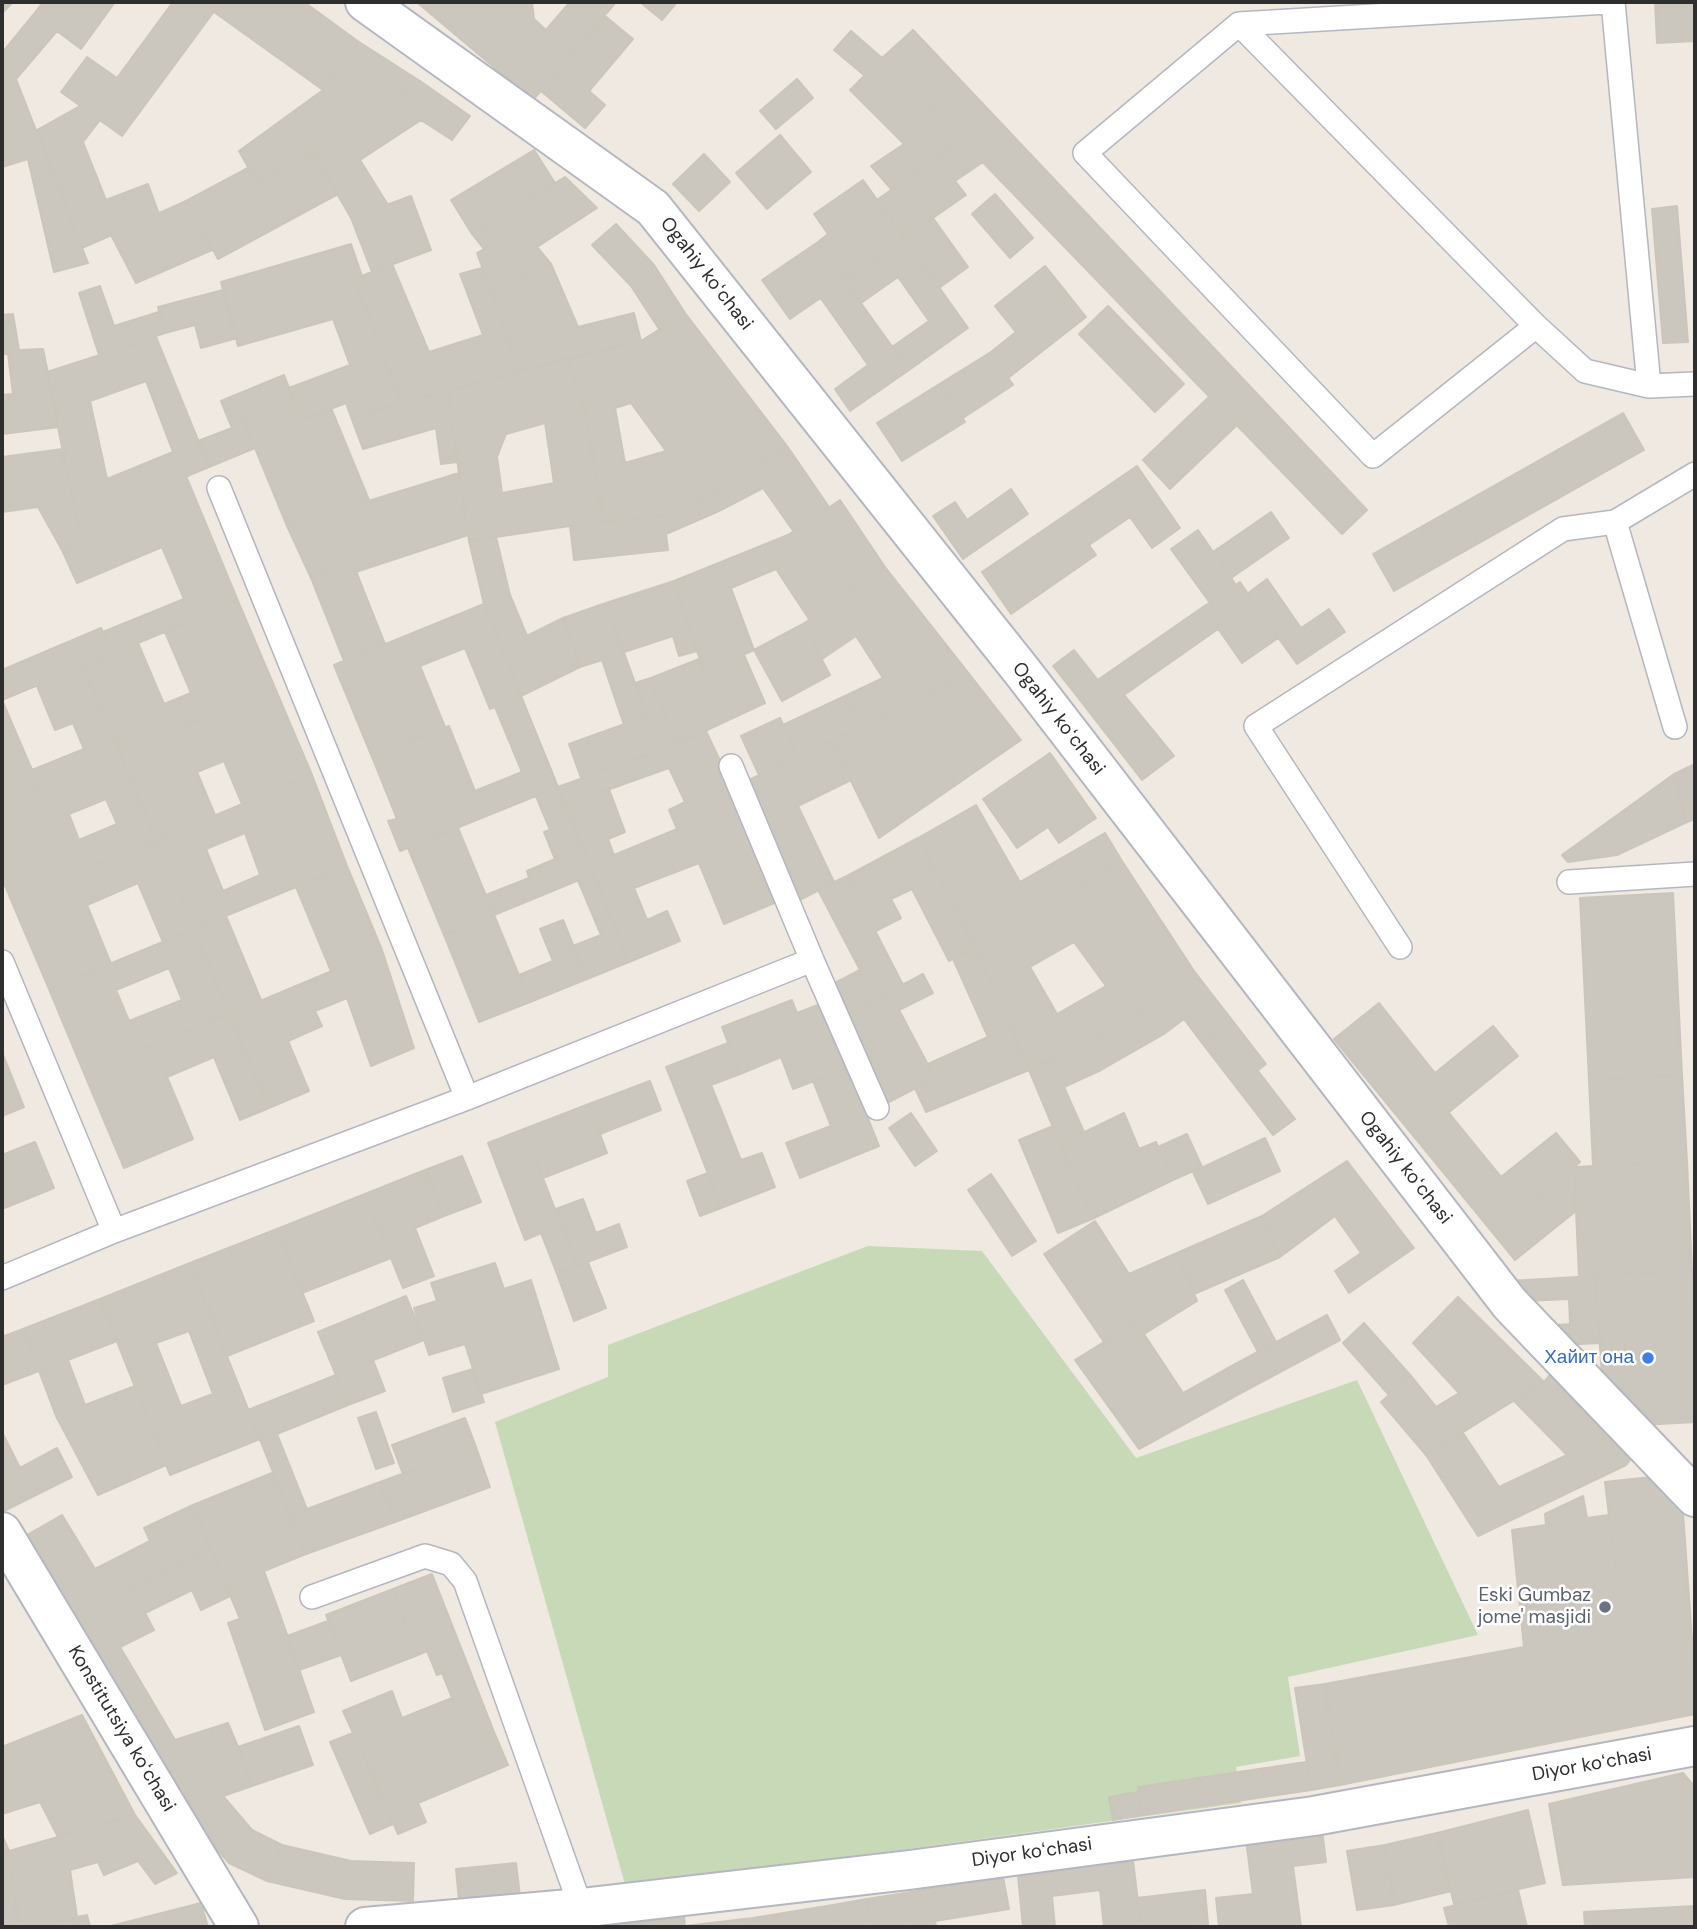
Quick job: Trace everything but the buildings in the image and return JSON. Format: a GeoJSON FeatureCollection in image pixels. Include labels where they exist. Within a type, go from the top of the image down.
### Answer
{"type":"FeatureCollection","features":[{"type":"Feature","properties":{"kind":"street","name":"Ogahiy koʻchasi"},"geometry":{"type":"LineString","coordinates":[[365,2],[653,208],[1021,670],[1510,1304],[1695,1497]]}},
{"type":"Feature","properties":{"kind":"street","name":"Konstitutsiya koʻchasi"},"geometry":{"type":"LineString","coordinates":[[2,1531],[239,1927]]}},
{"type":"Feature","properties":{"kind":"street","name":"Diyor koʻchasi"},"geometry":{"type":"LineString","coordinates":[[365,1927],[581,1908],[909,1870],[1314,1816],[1695,1746]]}},
{"type":"Feature","properties":{"kind":"lane"},"geometry":{"type":"LineString","coordinates":[[1536,326],[1373,456],[1085,153],[1239,24],[1607,2]]}},
{"type":"Feature","properties":{"kind":"lane"},"geometry":{"type":"LineString","coordinates":[[1613,2],[1649,386]]}},
{"type":"Feature","properties":{"kind":"lane"},"geometry":{"type":"LineString","coordinates":[[1239,24],[1536,326],[1585,371],[1649,386],[1695,384]]}},
{"type":"Feature","properties":{"kind":"lane"},"geometry":{"type":"LineString","coordinates":[[1400,947],[1256,726],[1563,529],[1615,522],[1695,474]]}},
{"type":"Feature","properties":{"kind":"lane"},"geometry":{"type":"LineString","coordinates":[[219,488],[467,1098]]}},
{"type":"Feature","properties":{"kind":"lane"},"geometry":{"type":"LineString","coordinates":[[1615,522],[1675,727]]}},
{"type":"Feature","properties":{"kind":"lane"},"geometry":{"type":"LineString","coordinates":[[731,766],[877,1108]]}},
{"type":"Feature","properties":{"kind":"lane"},"geometry":{"type":"LineString","coordinates":[[1569,881],[1695,874]]}},
{"type":"Feature","properties":{"kind":"lane"},"geometry":{"type":"LineString","coordinates":[[2,1278],[114,1231],[467,1098],[812,960]]}},
{"type":"Feature","properties":{"kind":"lane"},"geometry":{"type":"LineString","coordinates":[[2,962],[114,1231]]}},
{"type":"Feature","properties":{"kind":"lane"},"geometry":{"type":"LineString","coordinates":[[312,1597],[425,1556],[451,1564],[465,1580],[581,1908]]}},
{"type":"Feature","properties":{"kind":"green space"},"geometry":{"type":"Polygon","coordinates":[[[868,1246],[982,1251],[1136,1458],[1357,1380],[1478,1635],[1288,1677],[1300,1756],[1236,1767],[1241,1803],[626,1888],[495,1422],[608,1377],[608,1345],[868,1246]]]}},
{"type":"Feature","properties":{"kind":"place","name":"Хайит она"},"geometry":{"type":"Point","coordinates":[1648,1358]}},
{"type":"Feature","properties":{"kind":"place","name":"Eski Gumbaz jome' masjidi"},"geometry":{"type":"Point","coordinates":[1605,1607]}}]}
